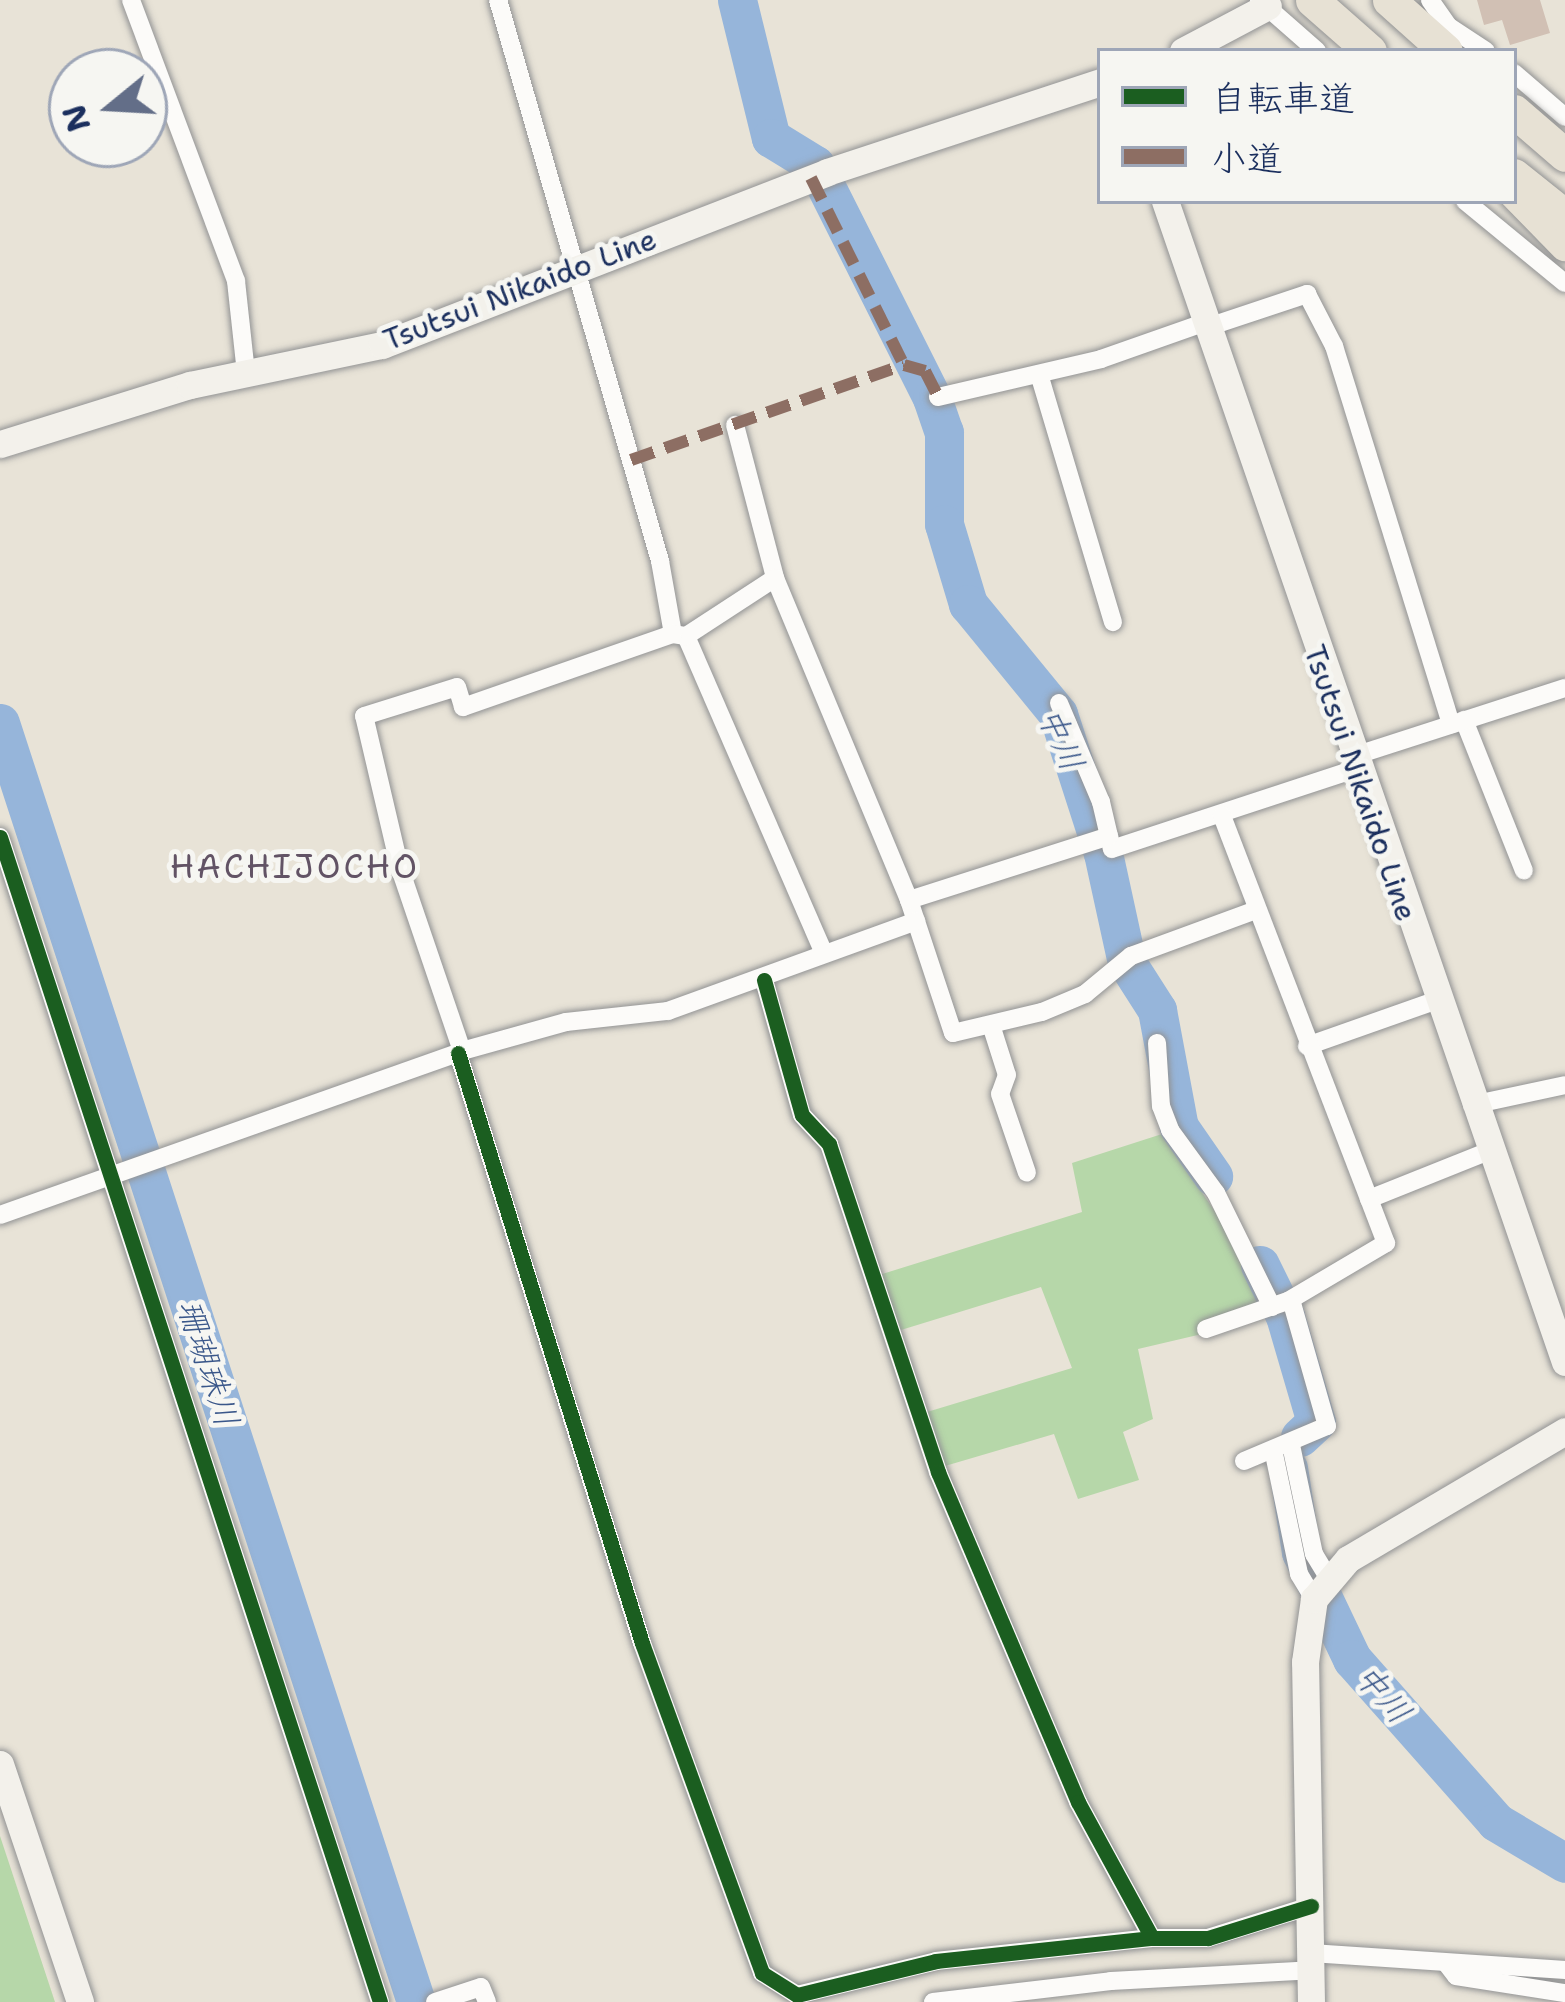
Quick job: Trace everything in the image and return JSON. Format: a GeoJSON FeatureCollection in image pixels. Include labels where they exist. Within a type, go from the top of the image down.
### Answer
{"type":"FeatureCollection","features":[{"type":"Feature","properties":{"kind":"highway"},"geometry":{"type":"LineString","coordinates":[[1300,0],[1353,48]]}},
{"type":"Feature","properties":{"kind":"highway"},"geometry":{"type":"LineString","coordinates":[[1312,0],[1367,48]]}},
{"type":"Feature","properties":{"kind":"highway"},"geometry":{"type":"LineString","coordinates":[[1387,0],[1440,48]]}},
{"type":"Feature","properties":{"kind":"highway"},"geometry":{"type":"LineString","coordinates":[[1517,117],[1565,145]]}},
{"type":"Feature","properties":{"kind":"highway"},"geometry":{"type":"LineString","coordinates":[[1517,117],[1565,154]]}},
{"type":"Feature","properties":{"kind":"highway"},"geometry":{"type":"LineString","coordinates":[[1517,177],[1565,216]]}},
{"type":"Feature","properties":{"kind":"highway"},"geometry":{"type":"LineString","coordinates":[[1517,197],[1565,246]]}},
{"type":"Feature","properties":{"kind":"main road"},"geometry":{"type":"LineString","coordinates":[[1188,48],[1264,3]]}},
{"type":"Feature","properties":{"kind":"main road","name":"Tsutsui Nikaido Line"},"geometry":{"type":"LineString","coordinates":[[0,444],[246,373],[382,345],[820,175],[1097,83]]}},
{"type":"Feature","properties":{"kind":"main road","name":"Tsutsui Nikaido Line"},"geometry":{"type":"LineString","coordinates":[[1167,204],[1353,763],[1565,1363]]}},
{"type":"Feature","properties":{"kind":"main road"},"geometry":{"type":"LineString","coordinates":[[1311,1977],[1306,1662],[1320,1588],[1565,1431]]}},
{"type":"Feature","properties":{"kind":"main road"},"geometry":{"type":"LineString","coordinates":[[0,1764],[80,2002]]}},
{"type":"Feature","properties":{"kind":"street"},"geometry":{"type":"LineString","coordinates":[[131,0],[236,281],[246,373]]}},
{"type":"Feature","properties":{"kind":"street"},"geometry":{"type":"LineString","coordinates":[[498,0],[680,635],[824,953]]}},
{"type":"Feature","properties":{"kind":"street"},"geometry":{"type":"LineString","coordinates":[[1430,0],[1448,26],[1481,48]]}},
{"type":"Feature","properties":{"kind":"street"},"geometry":{"type":"LineString","coordinates":[[1264,3],[1314,48]]}},
{"type":"Feature","properties":{"kind":"street"},"geometry":{"type":"LineString","coordinates":[[1517,76],[1565,117]]}},
{"type":"Feature","properties":{"kind":"street"},"geometry":{"type":"LineString","coordinates":[[1469,204],[1565,283]]}},
{"type":"Feature","properties":{"kind":"street"},"geometry":{"type":"LineString","coordinates":[[938,397],[1039,374],[1307,294],[1334,346],[1458,722],[1524,871]]}},
{"type":"Feature","properties":{"kind":"street"},"geometry":{"type":"LineString","coordinates":[[1039,374],[1113,622]]}},
{"type":"Feature","properties":{"kind":"street"},"geometry":{"type":"LineString","coordinates":[[735,425],[775,578],[909,900],[953,1034],[992,1028],[1085,994],[1125,961],[1253,911]]}},
{"type":"Feature","properties":{"kind":"street"},"geometry":{"type":"LineString","coordinates":[[775,578],[680,635],[463,706],[457,687],[364,716],[400,869],[642,1642],[762,1972],[797,1995],[937,1961],[1152,1938],[1208,1938],[1312,1906]]}},
{"type":"Feature","properties":{"kind":"street"},"geometry":{"type":"LineString","coordinates":[[1059,704],[1100,839],[1112,849],[1222,815],[1458,722],[1565,688]]}},
{"type":"Feature","properties":{"kind":"street"},"geometry":{"type":"LineString","coordinates":[[1206,1329],[1284,1303],[1382,1251],[1369,1199],[1253,911],[1222,815]]}},
{"type":"Feature","properties":{"kind":"street"},"geometry":{"type":"LineString","coordinates":[[0,837],[380,2002]]}},
{"type":"Feature","properties":{"kind":"street"},"geometry":{"type":"LineString","coordinates":[[909,900],[1100,839]]}},
{"type":"Feature","properties":{"kind":"street"},"geometry":{"type":"LineString","coordinates":[[0,1214],[460,1052],[566,1022],[668,1011],[764,980],[916,921]]}},
{"type":"Feature","properties":{"kind":"street"},"geometry":{"type":"LineString","coordinates":[[764,980],[802,1115],[829,1144],[938,1472],[1078,1802],[1152,1938]]}},
{"type":"Feature","properties":{"kind":"street"},"geometry":{"type":"LineString","coordinates":[[1307,1046],[1435,1001]]}},
{"type":"Feature","properties":{"kind":"street"},"geometry":{"type":"LineString","coordinates":[[992,1028],[1007,1075],[1000,1094],[1027,1173]]}},
{"type":"Feature","properties":{"kind":"street"},"geometry":{"type":"LineString","coordinates":[[1157,1043],[1161,1106],[1170,1130],[1216,1193],[1284,1303],[1327,1426],[1283,1449],[1244,1461]]}},
{"type":"Feature","properties":{"kind":"street"},"geometry":{"type":"LineString","coordinates":[[1472,1106],[1565,1085]]}},
{"type":"Feature","properties":{"kind":"street"},"geometry":{"type":"LineString","coordinates":[[1369,1199],[1489,1151]]}},
{"type":"Feature","properties":{"kind":"street"},"geometry":{"type":"LineString","coordinates":[[1283,1449],[1320,1588]]}},
{"type":"Feature","properties":{"kind":"street"},"geometry":{"type":"LineString","coordinates":[[1446,1963],[1456,1976],[1565,1994]]}},
{"type":"Feature","properties":{"kind":"street"},"geometry":{"type":"LineString","coordinates":[[933,2002],[1311,1977],[1446,1963],[1565,1970]]}},
{"type":"Feature","properties":{"kind":"street"},"geometry":{"type":"LineString","coordinates":[[435,2002],[479,1996]]}},
{"type":"Feature","properties":{"kind":"green space"},"geometry":{"type":"Polygon","coordinates":[[[1162,1134],[1216,1213],[1259,1302],[1202,1334],[1138,1349],[1153,1419],[1123,1432],[1139,1480],[1078,1499],[1054,1434],[945,1466],[927,1412],[1072,1368],[1041,1287],[901,1330],[879,1275],[1082,1212],[1072,1163],[1162,1134]]]}},
{"type":"Feature","properties":{"kind":"green space"},"geometry":{"type":"Polygon","coordinates":[[[0,1836],[55,2002],[0,2002],[0,1836]]]}},
{"type":"Feature","properties":{"kind":"building"},"geometry":{"type":"Polygon","coordinates":[[[1477,0],[1540,0],[1550,33],[1510,45],[1502,20],[1484,25],[1477,0]]]}},
{"type":"Feature","properties":{"kind":"waterway","name":"中川"},"geometry":{"type":"LineString","coordinates":[[737,0],[771,138],[815,165],[932,398],[944,432],[944,524],[968,604],[1058,714],[1103,853],[1127,963],[1157,1010],[1179,1127],[1213,1176]]}},
{"type":"Feature","properties":{"kind":"waterway","name":"珊瑚珠川"},"geometry":{"type":"LineString","coordinates":[[0,723],[416,2002]]}},
{"type":"Feature","properties":{"kind":"waterway","name":"中川"},"geometry":{"type":"LineString","coordinates":[[1260,1265],[1285,1316],[1316,1422],[1300,1437]]}},
{"type":"Feature","properties":{"kind":"waterway","name":"中川"},"geometry":{"type":"LineString","coordinates":[[1288,1468],[1301,1552],[1352,1659],[1496,1822],[1565,1863]]}},
{"type":"Feature","properties":{"kind":"marked path"},"geometry":{"type":"LineString","coordinates":[[811,178],[904,365]]}},
{"type":"Feature","properties":{"kind":"marked path"},"geometry":{"type":"LineString","coordinates":[[631,460],[904,365],[925,371],[938,397]]}},
{"type":"Feature","properties":{"kind":"cycle path"},"geometry":{"type":"LineString","coordinates":[[0,837],[380,2002]]}},
{"type":"Feature","properties":{"kind":"cycle path"},"geometry":{"type":"LineString","coordinates":[[764,980],[802,1115],[829,1144],[938,1472],[1078,1802],[1152,1938],[1208,1938],[1311,1906]]}},
{"type":"Feature","properties":{"kind":"cycle path"},"geometry":{"type":"LineString","coordinates":[[458,1053],[642,1643],[762,1973],[797,1995],[936,1961],[1152,1938]]}},
{"type":"Feature","properties":{"kind":"district","name":"HACHIJOCHO"},"geometry":{"type":"Point","coordinates":[295,867]}}]}
